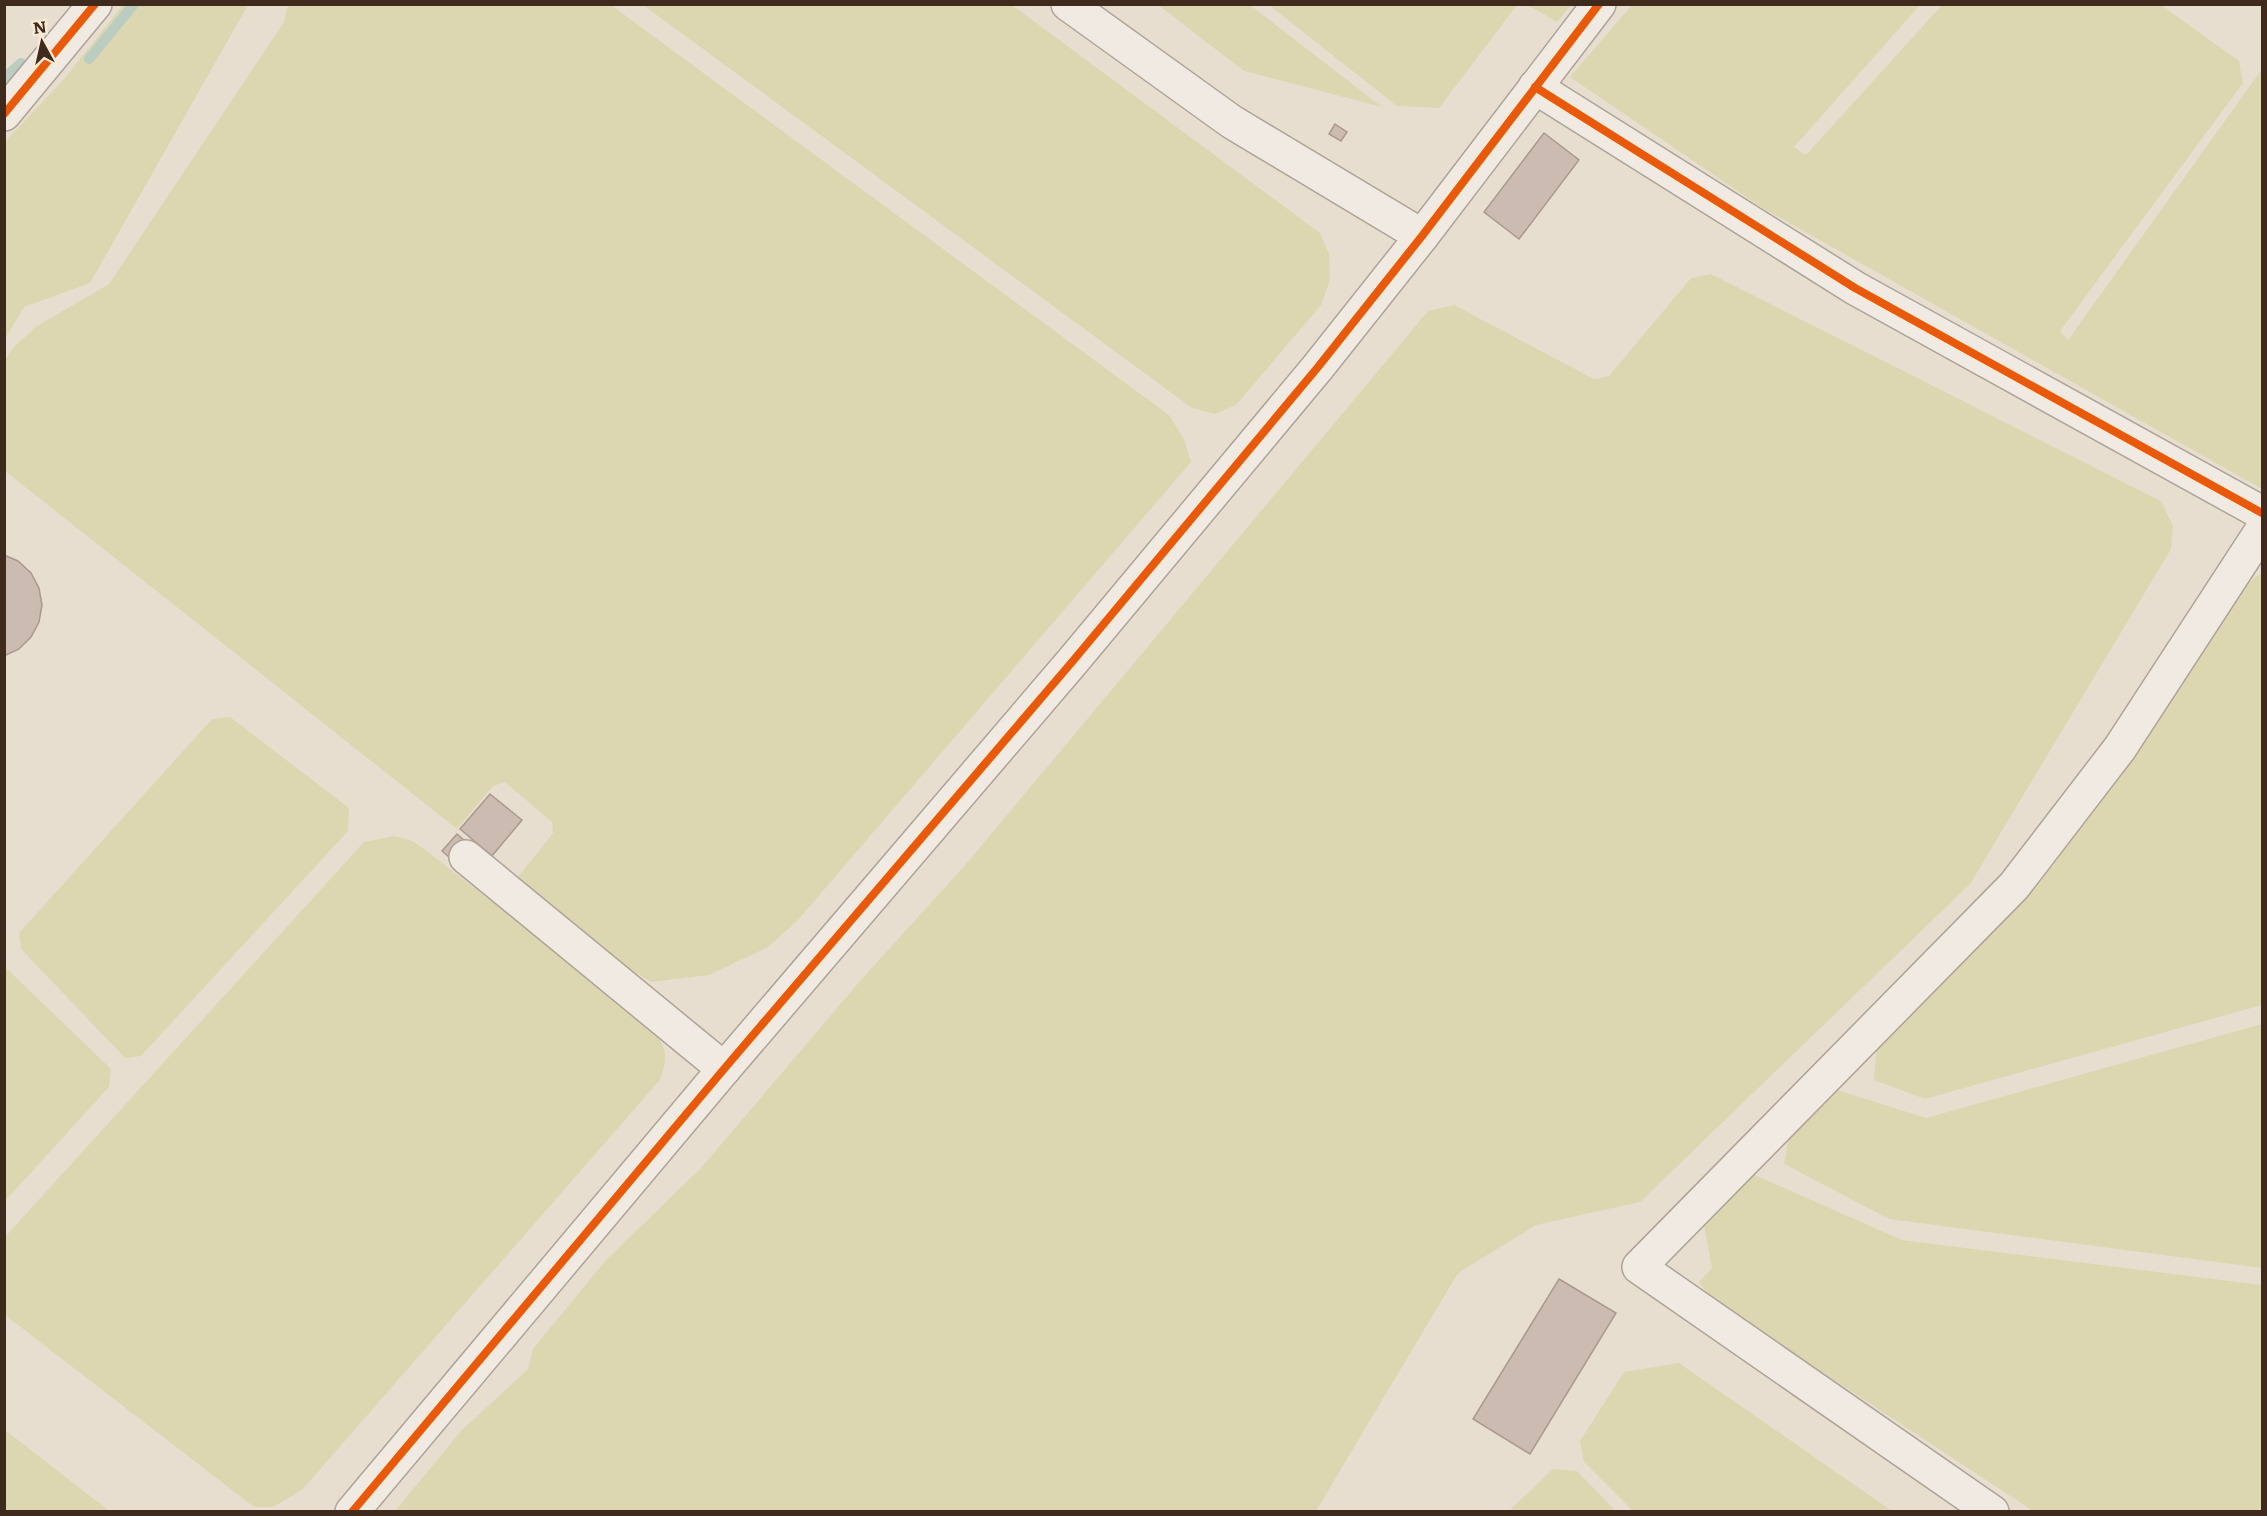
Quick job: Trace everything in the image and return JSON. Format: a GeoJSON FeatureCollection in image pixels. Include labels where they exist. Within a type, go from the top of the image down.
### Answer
{"type":"FeatureCollection","features":[{"type":"Feature","properties":{"kind":"street"},"geometry":{"type":"LineString","coordinates":[[4,114],[95,4]]}},
{"type":"Feature","properties":{"kind":"street"},"geometry":{"type":"LineString","coordinates":[[1068,4],[1232,122],[1422,236]]}},
{"type":"Feature","properties":{"kind":"street"},"geometry":{"type":"LineString","coordinates":[[352,1512],[724,1069],[1072,662],[1318,367],[1422,236],[1599,4]]}},
{"type":"Feature","properties":{"kind":"street"},"geometry":{"type":"LineString","coordinates":[[1535,87],[1855,288],[2262,513]]}},
{"type":"Feature","properties":{"kind":"street"},"geometry":{"type":"LineString","coordinates":[[1992,1512],[1639,1267],[2014,886],[2120,748],[2262,530]]}},
{"type":"Feature","properties":{"kind":"street"},"geometry":{"type":"LineString","coordinates":[[466,857],[724,1069]]}},
{"type":"Feature","properties":{"kind":"shaded area"},"geometry":{"type":"Polygon","coordinates":[[[123,5],[248,5],[90,283],[24,307],[5,339],[5,142],[65,78],[123,5]]]}},
{"type":"Feature","properties":{"kind":"shaded area"},"geometry":{"type":"Polygon","coordinates":[[[288,5],[611,5],[1169,415],[1184,439],[1191,462],[798,920],[768,947],[709,975],[651,982],[625,966],[518,877],[553,833],[552,822],[505,782],[493,786],[457,829],[5,471],[5,360],[14,347],[37,326],[109,284],[284,22],[288,5]]]}},
{"type":"Feature","properties":{"kind":"shaded area"},"geometry":{"type":"Polygon","coordinates":[[[643,5],[1012,5],[1320,233],[1329,254],[1330,280],[1321,305],[1236,405],[1215,414],[1192,408],[643,5]]]}},
{"type":"Feature","properties":{"kind":"shaded area"},"geometry":{"type":"Polygon","coordinates":[[[1158,5],[1250,5],[1382,107],[1244,71],[1158,5]]]}},
{"type":"Feature","properties":{"kind":"shaded area"},"geometry":{"type":"Polygon","coordinates":[[[1269,5],[1517,5],[1439,108],[1397,106],[1269,5]]]}},
{"type":"Feature","properties":{"kind":"shaded area"},"geometry":{"type":"Polygon","coordinates":[[[1527,5],[1571,5],[1557,22],[1527,5]]]}},
{"type":"Feature","properties":{"kind":"shaded area"},"geometry":{"type":"Polygon","coordinates":[[[1632,5],[1920,5],[1794,147],[1806,155],[1942,5],[2161,5],[2239,61],[2243,83],[2060,331],[2068,340],[2262,69],[2262,489],[1761,207],[1570,77],[1632,5]]]}},
{"type":"Feature","properties":{"kind":"shaded area"},"geometry":{"type":"Polygon","coordinates":[[[1711,274],[2161,501],[2173,526],[2171,549],[1970,884],[1640,1202],[1536,1225],[1458,1273],[1316,1511],[395,1511],[461,1431],[528,1369],[533,1349],[605,1261],[701,1168],[860,981],[967,863],[1428,311],[1454,305],[1594,379],[1609,376],[1691,278],[1711,274]]]}},
{"type":"Feature","properties":{"kind":"shaded area"},"geometry":{"type":"Polygon","coordinates":[[[2262,574],[2262,1005],[1925,1099],[1874,1080],[1877,1040],[2053,865],[2239,593],[2255,577],[2262,574]]]}},
{"type":"Feature","properties":{"kind":"shaded area"},"geometry":{"type":"Polygon","coordinates":[[[230,717],[349,808],[348,831],[141,1056],[125,1058],[21,949],[19,933],[212,719],[230,717]]]}},
{"type":"Feature","properties":{"kind":"shaded area"},"geometry":{"type":"Polygon","coordinates":[[[395,836],[410,840],[423,848],[642,1019],[660,1040],[665,1062],[659,1081],[302,1490],[273,1507],[254,1507],[5,1315],[4,1238],[364,842],[395,836]]]}},
{"type":"Feature","properties":{"kind":"shaded area"},"geometry":{"type":"Polygon","coordinates":[[[5,967],[111,1069],[109,1087],[5,1201],[5,967]]]}},
{"type":"Feature","properties":{"kind":"shaded area"},"geometry":{"type":"Polygon","coordinates":[[[2262,1024],[2262,1268],[1889,1219],[1784,1164],[1791,1125],[1831,1088],[1926,1118],[2262,1024]]]}},
{"type":"Feature","properties":{"kind":"shaded area"},"geometry":{"type":"Polygon","coordinates":[[[1748,1172],[1902,1240],[2262,1285],[2262,1511],[2033,1511],[1711,1299],[1699,1282],[1712,1268],[1703,1220],[1748,1172]]]}},
{"type":"Feature","properties":{"kind":"shaded area"},"geometry":{"type":"Polygon","coordinates":[[[1679,1363],[1892,1511],[1633,1511],[1584,1462],[1580,1441],[1624,1372],[1679,1363]]]}},
{"type":"Feature","properties":{"kind":"shaded area"},"geometry":{"type":"Polygon","coordinates":[[[5,1430],[108,1510],[109,1511],[5,1511],[5,1430]]]}},
{"type":"Feature","properties":{"kind":"shaded area"},"geometry":{"type":"Polygon","coordinates":[[[1553,1469],[1577,1471],[1616,1511],[1509,1511],[1553,1469]]]}},
{"type":"Feature","properties":{"kind":"building"},"geometry":{"type":"Polygon","coordinates":[[[1335,124],[1347,132],[1341,141],[1329,134],[1335,124]]]}},
{"type":"Feature","properties":{"kind":"building"},"geometry":{"type":"Polygon","coordinates":[[[1544,133],[1579,160],[1519,239],[1484,212],[1544,133]]]}},
{"type":"Feature","properties":{"kind":"building"},"geometry":{"type":"Polygon","coordinates":[[[4,555],[18,561],[31,573],[39,588],[42,605],[39,622],[31,637],[19,649],[4,656],[4,555]]]}},
{"type":"Feature","properties":{"kind":"building"},"geometry":{"type":"Polygon","coordinates":[[[490,794],[522,820],[492,856],[460,829],[490,794]]]}},
{"type":"Feature","properties":{"kind":"building"},"geometry":{"type":"Polygon","coordinates":[[[457,834],[465,841],[450,858],[442,851],[457,834]]]}},
{"type":"Feature","properties":{"kind":"building"},"geometry":{"type":"Polygon","coordinates":[[[1559,1279],[1616,1313],[1530,1454],[1473,1419],[1559,1279]]]}},
{"type":"Feature","properties":{"kind":"waterway"},"geometry":{"type":"LineString","coordinates":[[89,59],[134,4]]}},
{"type":"Feature","properties":{"kind":"waterway"},"geometry":{"type":"LineString","coordinates":[[4,78],[21,63]]}},
{"type":"Feature","properties":{"kind":"cycle path"},"geometry":{"type":"LineString","coordinates":[[4,114],[95,4]]}},
{"type":"Feature","properties":{"kind":"cycle path"},"geometry":{"type":"LineString","coordinates":[[352,1512],[724,1069],[1072,662],[1318,367],[1422,236],[1599,4]]}},
{"type":"Feature","properties":{"kind":"cycle path"},"geometry":{"type":"LineString","coordinates":[[1535,87],[1855,288],[2262,513]]}}]}
